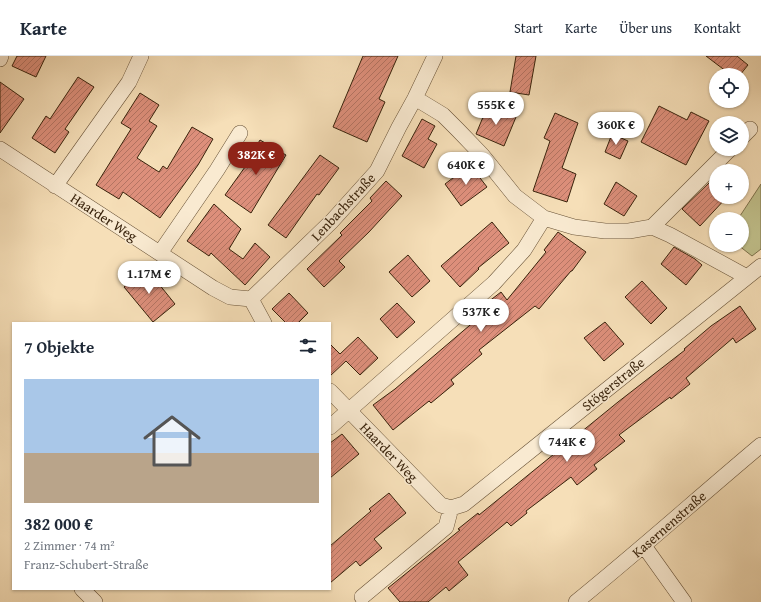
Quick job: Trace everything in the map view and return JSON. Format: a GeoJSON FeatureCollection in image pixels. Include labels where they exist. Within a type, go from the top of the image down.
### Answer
{"type":"FeatureCollection","features":[{"type":"Feature","properties":{"kind":"street"},"geometry":{"type":"LineString","coordinates":[[55,186],[129,82],[141,56]]}},
{"type":"Feature","properties":{"kind":"street","name":"Lenbachstraße"},"geometry":{"type":"LineString","coordinates":[[251,299],[332,221],[377,171],[399,127],[416,98],[435,56]]}},
{"type":"Feature","properties":{"kind":"street"},"geometry":{"type":"LineString","coordinates":[[416,98],[443,115],[482,155],[515,196],[544,218],[574,227],[605,231],[629,231],[652,227],[670,234],[747,277]]}},
{"type":"Feature","properties":{"kind":"street"},"geometry":{"type":"LineString","coordinates":[[160,253],[217,170],[240,133]]}},
{"type":"Feature","properties":{"kind":"street","name":"Haarder Weg"},"geometry":{"type":"LineString","coordinates":[[0,149],[219,291],[230,297],[251,299]]}},
{"type":"Feature","properties":{"kind":"street"},"geometry":{"type":"LineString","coordinates":[[652,227],[723,156]]}},
{"type":"Feature","properties":{"kind":"street"},"geometry":{"type":"LineString","coordinates":[[331,426],[494,283],[524,250],[544,218]]}},
{"type":"Feature","properties":{"kind":"street","name":"Stögerstraße"},"geometry":{"type":"LineString","coordinates":[[451,508],[464,504],[761,266]]}},
{"type":"Feature","properties":{"kind":"street"},"geometry":{"type":"LineString","coordinates":[[251,299],[263,322]]}},
{"type":"Feature","properties":{"kind":"street","name":"Haarder Weg"},"geometry":{"type":"LineString","coordinates":[[331,392],[441,505],[451,508]]}},
{"type":"Feature","properties":{"kind":"street","name":"Kasernenstraße"},"geometry":{"type":"LineString","coordinates":[[576,602],[644,546],[761,445]]}},
{"type":"Feature","properties":{"kind":"street"},"geometry":{"type":"LineString","coordinates":[[362,597],[446,526],[451,508]]}},
{"type":"Feature","properties":{"kind":"street"},"geometry":{"type":"LineString","coordinates":[[644,546],[684,602]]}},
{"type":"Feature","properties":{"kind":"street"},"geometry":{"type":"LineString","coordinates":[[83,590],[95,602]]}},
{"type":"Feature","properties":{"kind":"green space"},"geometry":{"type":"Polygon","coordinates":[[[761,184],[761,249],[752,256],[747,252],[749,252],[749,212],[743,212],[761,184]]]}},
{"type":"Feature","properties":{"kind":"building"},"geometry":{"type":"Polygon","coordinates":[[[17,56],[46,56],[36,77],[12,66],[17,56]]]}},
{"type":"Feature","properties":{"kind":"building"},"geometry":{"type":"Polygon","coordinates":[[[363,56],[398,56],[379,99],[385,102],[367,142],[333,127],[363,56]]]}},
{"type":"Feature","properties":{"kind":"building"},"geometry":{"type":"Polygon","coordinates":[[[516,56],[536,56],[529,95],[510,92],[516,56]]]}},
{"type":"Feature","properties":{"kind":"building"},"geometry":{"type":"Polygon","coordinates":[[[706,56],[737,56],[748,65],[746,68],[722,68],[706,56]]]}},
{"type":"Feature","properties":{"kind":"building"},"geometry":{"type":"Polygon","coordinates":[[[78,77],[94,87],[65,129],[69,132],[55,153],[32,138],[46,116],[50,119],[78,77]]]}},
{"type":"Feature","properties":{"kind":"building"},"geometry":{"type":"Polygon","coordinates":[[[0,82],[24,99],[0,133],[0,82]]]}},
{"type":"Feature","properties":{"kind":"building"},"geometry":{"type":"Polygon","coordinates":[[[140,93],[159,105],[149,121],[157,126],[137,158],[159,172],[163,166],[167,169],[192,127],[213,139],[198,165],[160,218],[123,192],[119,199],[96,185],[131,129],[121,123],[140,93]]]}},
{"type":"Feature","properties":{"kind":"building"},"geometry":{"type":"Polygon","coordinates":[[[488,105],[516,117],[504,146],[476,134],[488,105]]]}},
{"type":"Feature","properties":{"kind":"building"},"geometry":{"type":"Polygon","coordinates":[[[659,106],[687,120],[691,112],[709,121],[686,165],[641,142],[659,106]]]}},
{"type":"Feature","properties":{"kind":"building"},"geometry":{"type":"Polygon","coordinates":[[[555,113],[578,123],[562,168],[576,174],[567,202],[533,191],[550,141],[544,138],[555,113]]]}},
{"type":"Feature","properties":{"kind":"building"},"geometry":{"type":"Polygon","coordinates":[[[422,119],[435,126],[428,139],[437,144],[424,168],[402,156],[422,119]]]}},
{"type":"Feature","properties":{"kind":"building"},"geometry":{"type":"Polygon","coordinates":[[[612,134],[628,141],[620,159],[605,152],[612,134]]]}},
{"type":"Feature","properties":{"kind":"building"},"geometry":{"type":"Polygon","coordinates":[[[260,140],[286,155],[251,213],[225,195],[245,167],[244,166],[260,140]]]}},
{"type":"Feature","properties":{"kind":"building"},"geometry":{"type":"Polygon","coordinates":[[[320,155],[339,168],[319,195],[317,194],[286,238],[268,225],[320,155]]]}},
{"type":"Feature","properties":{"kind":"building"},"geometry":{"type":"Polygon","coordinates":[[[470,165],[487,187],[461,206],[445,184],[470,165]]]}},
{"type":"Feature","properties":{"kind":"building"},"geometry":{"type":"Polygon","coordinates":[[[386,181],[402,196],[369,232],[339,261],[345,267],[324,287],[307,269],[342,235],[340,233],[372,201],[370,198],[386,181]]]}},
{"type":"Feature","properties":{"kind":"building"},"geometry":{"type":"Polygon","coordinates":[[[616,182],[637,196],[624,216],[604,204],[616,182]]]}},
{"type":"Feature","properties":{"kind":"building"},"geometry":{"type":"Polygon","coordinates":[[[709,183],[709,204],[720,204],[713,212],[709,212],[709,216],[700,226],[682,209],[709,183]]]}},
{"type":"Feature","properties":{"kind":"building"},"geometry":{"type":"Polygon","coordinates":[[[214,204],[241,229],[229,249],[243,259],[255,243],[270,257],[245,285],[211,253],[209,256],[187,241],[214,204]]]}},
{"type":"Feature","properties":{"kind":"building"},"geometry":{"type":"Polygon","coordinates":[[[492,222],[509,243],[478,268],[479,269],[460,287],[441,266],[492,222]]]}},
{"type":"Feature","properties":{"kind":"building"},"geometry":{"type":"Polygon","coordinates":[[[558,232],[586,252],[572,271],[539,309],[535,306],[479,350],[482,354],[451,380],[454,384],[431,403],[429,401],[393,430],[373,405],[395,389],[483,314],[479,309],[501,292],[507,300],[546,252],[544,250],[558,232]]]}},
{"type":"Feature","properties":{"kind":"building"},"geometry":{"type":"Polygon","coordinates":[[[674,247],[695,259],[702,265],[686,285],[661,264],[674,247]]]}},
{"type":"Feature","properties":{"kind":"building"},"geometry":{"type":"Polygon","coordinates":[[[408,255],[430,281],[412,297],[389,272],[408,255]]]}},
{"type":"Feature","properties":{"kind":"building"},"geometry":{"type":"Polygon","coordinates":[[[146,268],[175,304],[153,322],[124,287],[146,268]]]}},
{"type":"Feature","properties":{"kind":"building"},"geometry":{"type":"Polygon","coordinates":[[[642,281],[667,308],[651,324],[625,297],[642,281]]]}},
{"type":"Feature","properties":{"kind":"building"},"geometry":{"type":"Polygon","coordinates":[[[289,293],[308,313],[299,322],[285,322],[272,309],[289,293]]]}},
{"type":"Feature","properties":{"kind":"building"},"geometry":{"type":"Polygon","coordinates":[[[397,303],[415,322],[397,338],[380,319],[397,303]]]}},
{"type":"Feature","properties":{"kind":"building"},"geometry":{"type":"Polygon","coordinates":[[[740,306],[756,329],[736,343],[733,338],[686,378],[690,384],[619,435],[625,441],[594,465],[597,469],[577,485],[571,477],[526,511],[527,513],[511,526],[507,522],[458,562],[468,575],[449,591],[446,587],[428,602],[400,602],[388,588],[460,530],[458,529],[478,513],[479,515],[618,402],[685,350],[684,349],[711,326],[740,306]]]}},
{"type":"Feature","properties":{"kind":"building"},"geometry":{"type":"Polygon","coordinates":[[[605,322],[624,344],[604,361],[584,338],[605,322]]]}},
{"type":"Feature","properties":{"kind":"building"},"geometry":{"type":"Polygon","coordinates":[[[358,337],[378,358],[360,375],[346,361],[331,375],[331,345],[340,354],[358,337]]]}},
{"type":"Feature","properties":{"kind":"building"},"geometry":{"type":"Polygon","coordinates":[[[342,434],[359,454],[331,477],[331,442],[342,434]]]}},
{"type":"Feature","properties":{"kind":"building"},"geometry":{"type":"Polygon","coordinates":[[[389,493],[406,513],[374,539],[382,548],[360,566],[356,561],[331,582],[331,545],[371,511],[369,509],[389,493]]]}}]}
